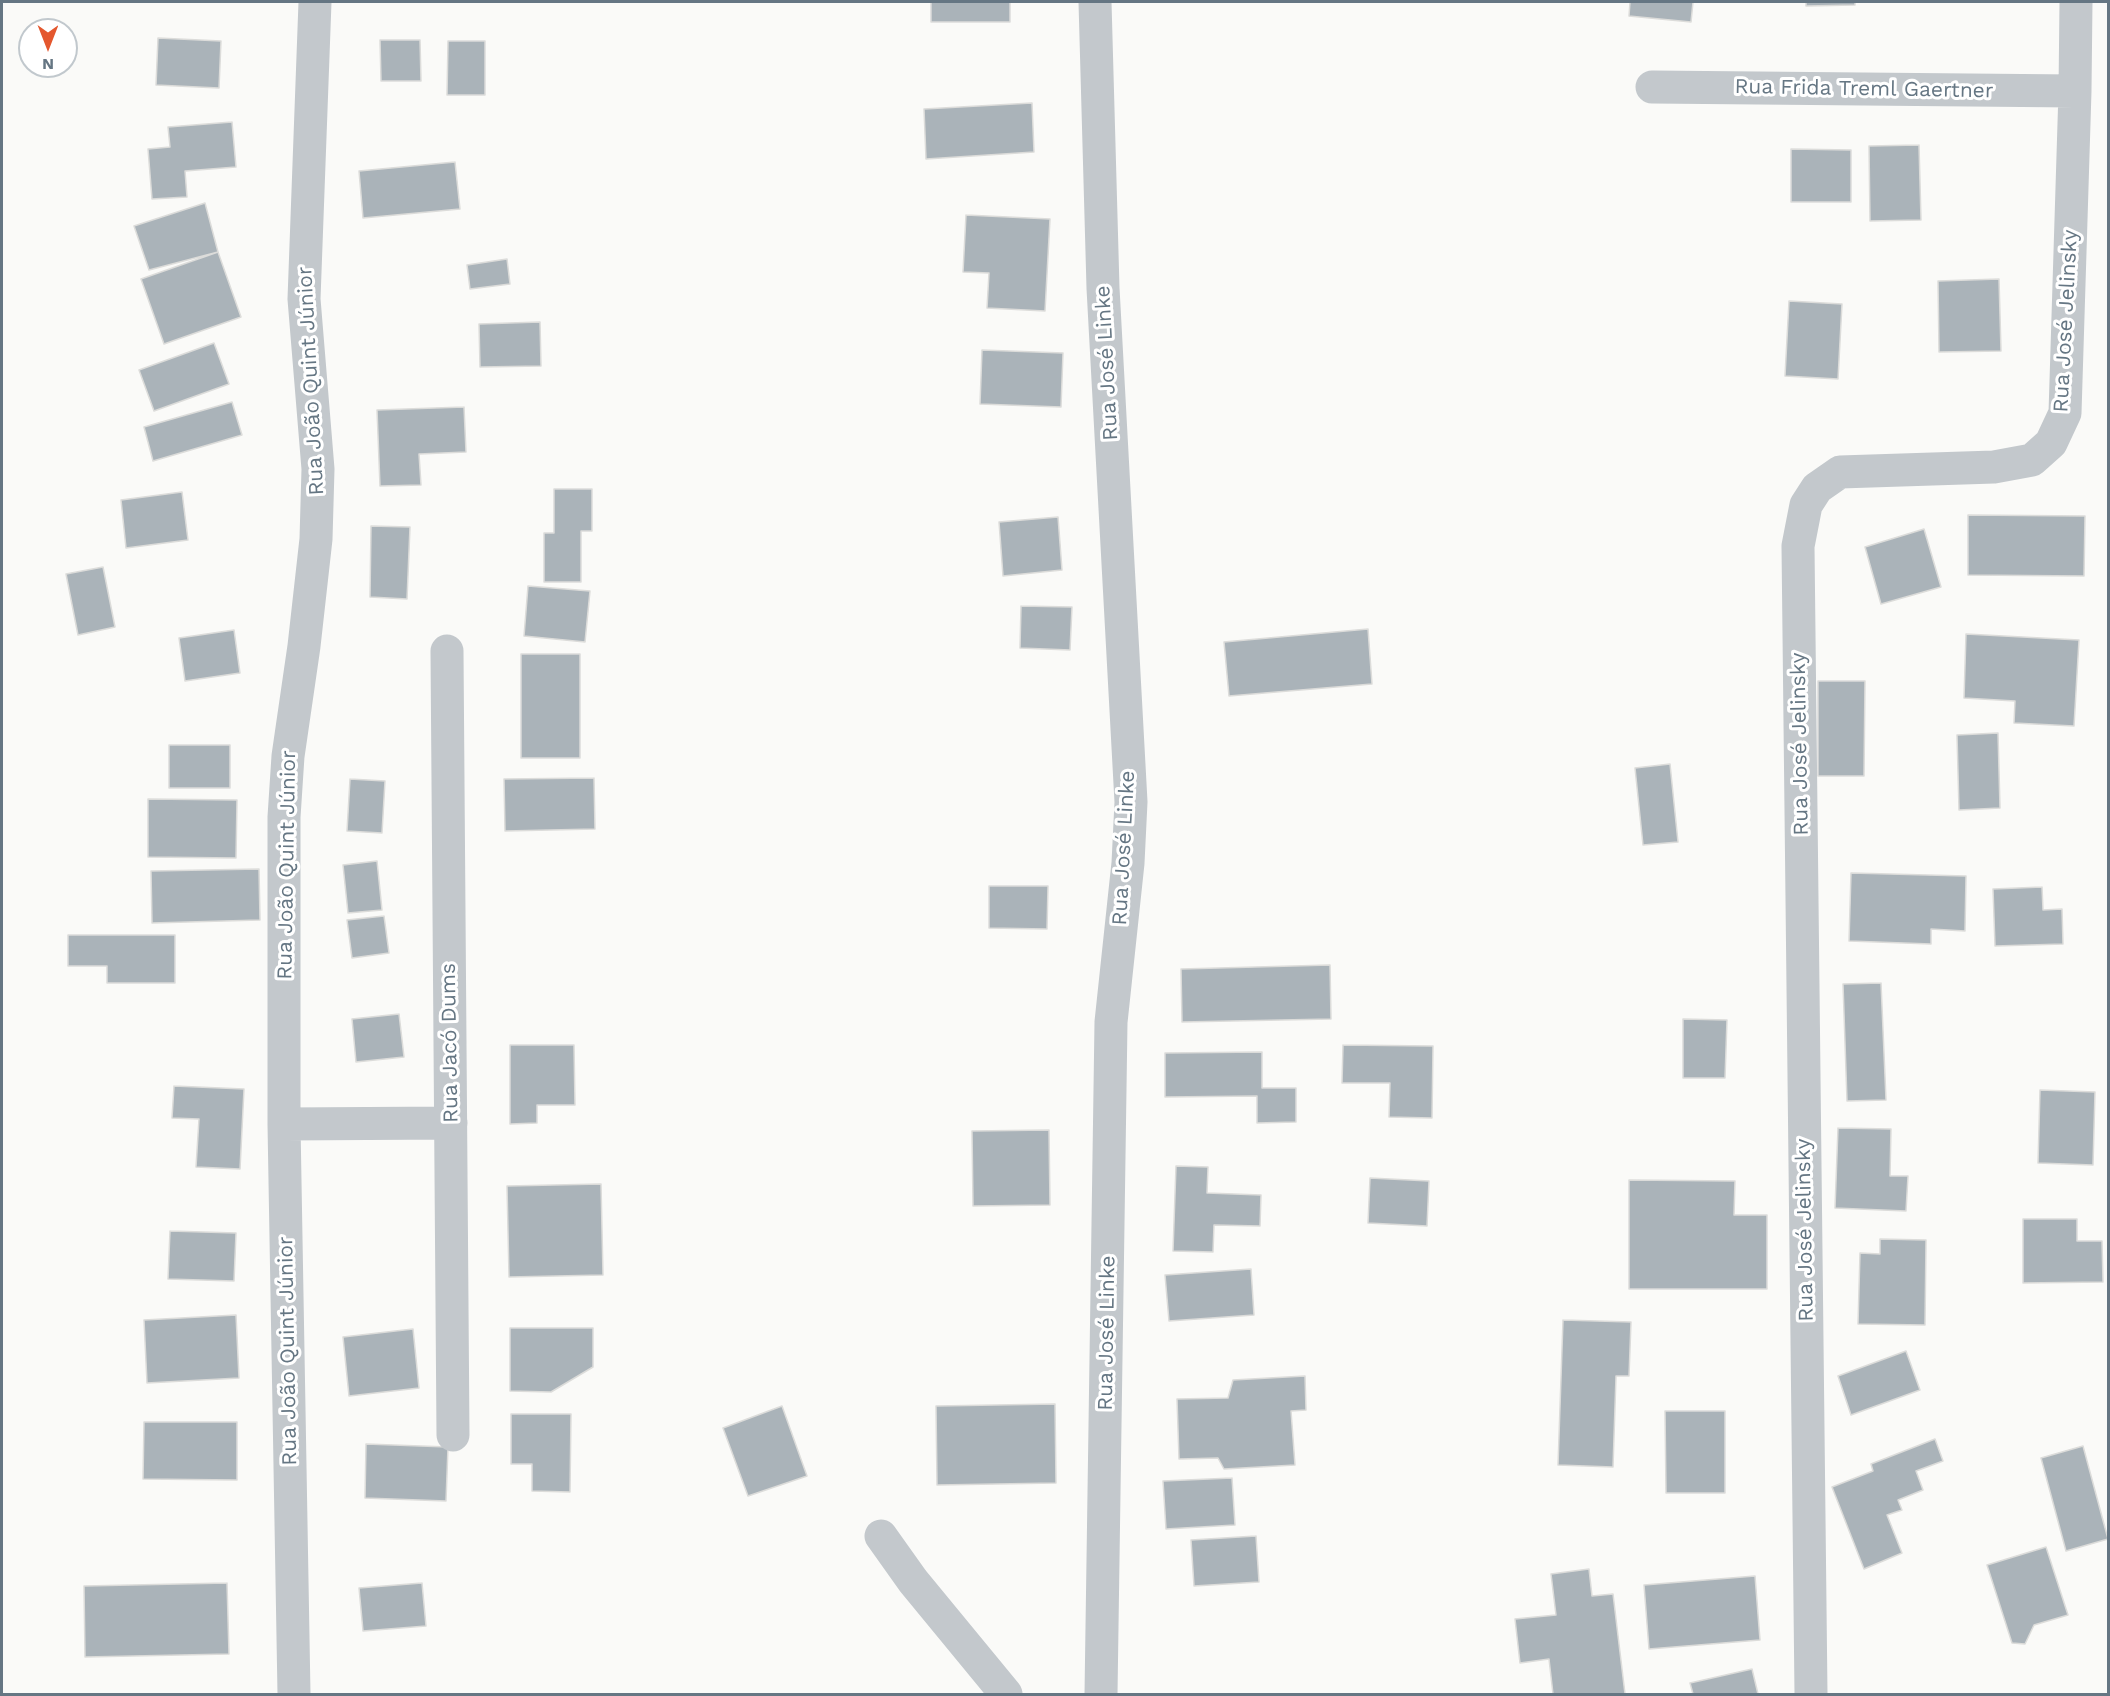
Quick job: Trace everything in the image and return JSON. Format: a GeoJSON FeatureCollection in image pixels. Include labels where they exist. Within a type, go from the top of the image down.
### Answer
{"type":"FeatureCollection","features":[{"type":"Feature","properties":{"kind":"street","name":"Rua João Quint Júnior"},"geometry":{"type":"LineString","coordinates":[[294,1695],[284,1124],[284,817],[288,756],[316,539],[318,469],[304,299],[315,2]]}},
{"type":"Feature","properties":{"kind":"street","name":"Rua José Linke"},"geometry":{"type":"LineString","coordinates":[[1095,2],[1103,288],[1131,802],[1128,863],[1112,1022],[1101,1695]]}},
{"type":"Feature","properties":{"kind":"street","name":"Rua José Jelinsky"},"geometry":{"type":"LineString","coordinates":[[1810,1695],[1798,546],[1806,505],[1817,488],[1840,472],[1994,466],[2032,459],[2051,443],[2065,413],[2076,2]]}},
{"type":"Feature","properties":{"kind":"street","name":"Rua Frida Treml Gaertner"},"geometry":{"type":"LineString","coordinates":[[1652,87],[2075,91]]}},
{"type":"Feature","properties":{"kind":"street","name":"Rua Jacó Dums"},"geometry":{"type":"LineString","coordinates":[[447,651],[453,1435]]}},
{"type":"Feature","properties":{"kind":"street"},"geometry":{"type":"LineString","coordinates":[[284,1124],[451,1123]]}},
{"type":"Feature","properties":{"kind":"street"},"geometry":{"type":"LineString","coordinates":[[881,1536],[913,1581],[1006,1695]]}},
{"type":"Feature","properties":{"kind":"building"},"geometry":{"type":"Polygon","coordinates":[[[931,2],[1010,2],[1010,22],[931,22],[931,2]]]}},
{"type":"Feature","properties":{"kind":"building"},"geometry":{"type":"Polygon","coordinates":[[[1630,2],[1693,2],[1691,22],[1629,16],[1630,2]]]}},
{"type":"Feature","properties":{"kind":"building"},"geometry":{"type":"Polygon","coordinates":[[[1806,2],[1855,2],[1855,5],[1806,6],[1806,2]]]}},
{"type":"Feature","properties":{"kind":"building"},"geometry":{"type":"Polygon","coordinates":[[[158,38],[221,41],[219,88],[156,85],[158,38]]]}},
{"type":"Feature","properties":{"kind":"building"},"geometry":{"type":"Polygon","coordinates":[[[380,40],[420,40],[421,81],[381,81],[380,40]]]}},
{"type":"Feature","properties":{"kind":"building"},"geometry":{"type":"Polygon","coordinates":[[[448,41],[485,41],[485,95],[447,95],[448,41]]]}},
{"type":"Feature","properties":{"kind":"building"},"geometry":{"type":"Polygon","coordinates":[[[1032,103],[1034,152],[926,159],[924,109],[1032,103]]]}},
{"type":"Feature","properties":{"kind":"building"},"geometry":{"type":"Polygon","coordinates":[[[232,122],[236,167],[185,171],[187,197],[152,199],[148,149],[170,147],[168,127],[232,122]]]}},
{"type":"Feature","properties":{"kind":"building"},"geometry":{"type":"Polygon","coordinates":[[[1919,145],[1921,220],[1870,221],[1869,146],[1919,145]]]}},
{"type":"Feature","properties":{"kind":"building"},"geometry":{"type":"Polygon","coordinates":[[[1791,149],[1851,150],[1851,202],[1791,202],[1791,149]]]}},
{"type":"Feature","properties":{"kind":"building"},"geometry":{"type":"Polygon","coordinates":[[[455,162],[460,209],[363,218],[359,171],[455,162]]]}},
{"type":"Feature","properties":{"kind":"building"},"geometry":{"type":"Polygon","coordinates":[[[205,203],[218,252],[149,270],[134,226],[205,203]]]}},
{"type":"Feature","properties":{"kind":"building"},"geometry":{"type":"Polygon","coordinates":[[[966,215],[1050,219],[1045,311],[987,308],[989,273],[963,272],[966,215]]]}},
{"type":"Feature","properties":{"kind":"building"},"geometry":{"type":"Polygon","coordinates":[[[218,252],[241,317],[164,344],[141,279],[218,252]]]}},
{"type":"Feature","properties":{"kind":"building"},"geometry":{"type":"Polygon","coordinates":[[[507,259],[510,284],[470,289],[467,265],[507,259]]]}},
{"type":"Feature","properties":{"kind":"building"},"geometry":{"type":"Polygon","coordinates":[[[1999,279],[2001,351],[1939,352],[1938,281],[1999,279]]]}},
{"type":"Feature","properties":{"kind":"building"},"geometry":{"type":"Polygon","coordinates":[[[1789,301],[1842,304],[1838,379],[1785,376],[1789,301]]]}},
{"type":"Feature","properties":{"kind":"building"},"geometry":{"type":"Polygon","coordinates":[[[540,322],[541,366],[480,367],[479,324],[540,322]]]}},
{"type":"Feature","properties":{"kind":"building"},"geometry":{"type":"Polygon","coordinates":[[[214,343],[229,384],[154,411],[139,370],[214,343]]]}},
{"type":"Feature","properties":{"kind":"building"},"geometry":{"type":"Polygon","coordinates":[[[982,350],[1063,353],[1061,407],[980,404],[982,350]]]}},
{"type":"Feature","properties":{"kind":"building"},"geometry":{"type":"Polygon","coordinates":[[[232,402],[242,435],[153,461],[144,427],[232,402]]]}},
{"type":"Feature","properties":{"kind":"building"},"geometry":{"type":"Polygon","coordinates":[[[464,407],[466,452],[419,454],[421,485],[380,486],[377,410],[464,407]]]}},
{"type":"Feature","properties":{"kind":"building"},"geometry":{"type":"Polygon","coordinates":[[[554,489],[592,489],[592,531],[581,531],[581,582],[544,582],[544,533],[554,533],[554,489]]]}},
{"type":"Feature","properties":{"kind":"building"},"geometry":{"type":"Polygon","coordinates":[[[182,492],[188,540],[126,548],[121,500],[182,492]]]}},
{"type":"Feature","properties":{"kind":"building"},"geometry":{"type":"Polygon","coordinates":[[[1968,515],[2085,516],[2084,576],[1968,575],[1968,515]]]}},
{"type":"Feature","properties":{"kind":"building"},"geometry":{"type":"Polygon","coordinates":[[[1058,517],[1062,570],[1003,576],[999,522],[1058,517]]]}},
{"type":"Feature","properties":{"kind":"building"},"geometry":{"type":"Polygon","coordinates":[[[371,526],[410,527],[407,599],[370,597],[371,526]]]}},
{"type":"Feature","properties":{"kind":"building"},"geometry":{"type":"Polygon","coordinates":[[[1924,529],[1941,587],[1881,604],[1865,547],[1924,529]]]}},
{"type":"Feature","properties":{"kind":"building"},"geometry":{"type":"Polygon","coordinates":[[[103,567],[115,627],[78,635],[66,574],[103,567]]]}},
{"type":"Feature","properties":{"kind":"building"},"geometry":{"type":"Polygon","coordinates":[[[528,586],[590,591],[585,642],[524,636],[528,586]]]}},
{"type":"Feature","properties":{"kind":"building"},"geometry":{"type":"Polygon","coordinates":[[[1021,606],[1072,607],[1070,650],[1020,648],[1021,606]]]}},
{"type":"Feature","properties":{"kind":"building"},"geometry":{"type":"Polygon","coordinates":[[[1368,629],[1372,684],[1229,696],[1224,642],[1368,629]]]}},
{"type":"Feature","properties":{"kind":"building"},"geometry":{"type":"Polygon","coordinates":[[[234,630],[240,673],[185,681],[179,638],[234,630]]]}},
{"type":"Feature","properties":{"kind":"building"},"geometry":{"type":"Polygon","coordinates":[[[1966,634],[2079,640],[2074,726],[2014,723],[2015,701],[1964,698],[1966,634]]]}},
{"type":"Feature","properties":{"kind":"building"},"geometry":{"type":"Polygon","coordinates":[[[521,654],[580,654],[580,758],[521,758],[521,654]]]}},
{"type":"Feature","properties":{"kind":"building"},"geometry":{"type":"Polygon","coordinates":[[[1818,681],[1865,681],[1864,776],[1818,776],[1818,681]]]}},
{"type":"Feature","properties":{"kind":"building"},"geometry":{"type":"Polygon","coordinates":[[[1998,733],[2000,808],[1959,810],[1957,735],[1998,733]]]}},
{"type":"Feature","properties":{"kind":"building"},"geometry":{"type":"Polygon","coordinates":[[[169,745],[230,745],[230,788],[169,788],[169,745]]]}},
{"type":"Feature","properties":{"kind":"building"},"geometry":{"type":"Polygon","coordinates":[[[1670,764],[1678,842],[1643,845],[1635,768],[1670,764]]]}},
{"type":"Feature","properties":{"kind":"building"},"geometry":{"type":"Polygon","coordinates":[[[594,778],[595,829],[505,831],[504,779],[594,778]]]}},
{"type":"Feature","properties":{"kind":"building"},"geometry":{"type":"Polygon","coordinates":[[[350,779],[385,781],[382,833],[347,831],[350,779]]]}},
{"type":"Feature","properties":{"kind":"building"},"geometry":{"type":"Polygon","coordinates":[[[148,799],[237,800],[236,858],[148,857],[148,799]]]}},
{"type":"Feature","properties":{"kind":"building"},"geometry":{"type":"Polygon","coordinates":[[[377,861],[382,910],[348,913],[343,865],[377,861]]]}},
{"type":"Feature","properties":{"kind":"building"},"geometry":{"type":"Polygon","coordinates":[[[259,869],[260,920],[152,923],[151,871],[259,869]]]}},
{"type":"Feature","properties":{"kind":"building"},"geometry":{"type":"Polygon","coordinates":[[[1851,873],[1966,876],[1965,931],[1931,929],[1931,944],[1849,941],[1851,873]]]}},
{"type":"Feature","properties":{"kind":"building"},"geometry":{"type":"Polygon","coordinates":[[[989,886],[1048,886],[1047,929],[989,928],[989,886]]]}},
{"type":"Feature","properties":{"kind":"building"},"geometry":{"type":"Polygon","coordinates":[[[2042,887],[2043,910],[2062,909],[2063,944],[1995,946],[1993,889],[2042,887]]]}},
{"type":"Feature","properties":{"kind":"building"},"geometry":{"type":"Polygon","coordinates":[[[384,916],[389,953],[352,958],[347,920],[384,916]]]}},
{"type":"Feature","properties":{"kind":"building"},"geometry":{"type":"Polygon","coordinates":[[[68,935],[175,935],[175,983],[107,983],[107,966],[68,966],[68,935]]]}},
{"type":"Feature","properties":{"kind":"building"},"geometry":{"type":"Polygon","coordinates":[[[1330,965],[1331,1019],[1182,1022],[1181,969],[1330,965]]]}},
{"type":"Feature","properties":{"kind":"building"},"geometry":{"type":"Polygon","coordinates":[[[1881,983],[1886,1100],[1847,1101],[1843,984],[1881,983]]]}},
{"type":"Feature","properties":{"kind":"building"},"geometry":{"type":"Polygon","coordinates":[[[399,1014],[404,1057],[356,1062],[352,1019],[399,1014]]]}},
{"type":"Feature","properties":{"kind":"building"},"geometry":{"type":"Polygon","coordinates":[[[1683,1019],[1727,1020],[1725,1078],[1683,1078],[1683,1019]]]}},
{"type":"Feature","properties":{"kind":"building"},"geometry":{"type":"Polygon","coordinates":[[[510,1045],[574,1045],[575,1105],[537,1105],[537,1123],[510,1124],[510,1045]]]}},
{"type":"Feature","properties":{"kind":"building"},"geometry":{"type":"Polygon","coordinates":[[[1343,1045],[1433,1046],[1432,1118],[1389,1117],[1390,1083],[1342,1083],[1343,1045]]]}},
{"type":"Feature","properties":{"kind":"building"},"geometry":{"type":"Polygon","coordinates":[[[1262,1052],[1262,1088],[1296,1088],[1296,1122],[1257,1123],[1257,1096],[1165,1097],[1165,1053],[1262,1052]]]}},
{"type":"Feature","properties":{"kind":"building"},"geometry":{"type":"Polygon","coordinates":[[[174,1086],[244,1089],[240,1169],[196,1167],[199,1119],[172,1118],[174,1086]]]}},
{"type":"Feature","properties":{"kind":"building"},"geometry":{"type":"Polygon","coordinates":[[[2040,1090],[2095,1092],[2093,1165],[2038,1163],[2040,1090]]]}},
{"type":"Feature","properties":{"kind":"building"},"geometry":{"type":"Polygon","coordinates":[[[1838,1128],[1891,1129],[1890,1176],[1908,1176],[1906,1211],[1835,1208],[1838,1128]]]}},
{"type":"Feature","properties":{"kind":"building"},"geometry":{"type":"Polygon","coordinates":[[[1049,1130],[1050,1205],[973,1206],[972,1131],[1049,1130]]]}},
{"type":"Feature","properties":{"kind":"building"},"geometry":{"type":"Polygon","coordinates":[[[1176,1166],[1208,1167],[1207,1193],[1261,1195],[1260,1226],[1214,1225],[1213,1252],[1173,1251],[1176,1166]]]}},
{"type":"Feature","properties":{"kind":"building"},"geometry":{"type":"Polygon","coordinates":[[[1370,1178],[1429,1181],[1427,1226],[1368,1223],[1370,1178]]]}},
{"type":"Feature","properties":{"kind":"building"},"geometry":{"type":"Polygon","coordinates":[[[1629,1180],[1735,1181],[1734,1215],[1767,1215],[1767,1289],[1629,1289],[1629,1180]]]}},
{"type":"Feature","properties":{"kind":"building"},"geometry":{"type":"Polygon","coordinates":[[[601,1184],[603,1275],[509,1277],[507,1186],[601,1184]]]}},
{"type":"Feature","properties":{"kind":"building"},"geometry":{"type":"Polygon","coordinates":[[[2023,1219],[2077,1219],[2077,1241],[2102,1241],[2103,1282],[2023,1283],[2023,1219]]]}},
{"type":"Feature","properties":{"kind":"building"},"geometry":{"type":"Polygon","coordinates":[[[170,1231],[236,1233],[234,1281],[168,1279],[170,1231]]]}},
{"type":"Feature","properties":{"kind":"building"},"geometry":{"type":"Polygon","coordinates":[[[1880,1239],[1926,1240],[1925,1325],[1858,1324],[1860,1253],[1880,1254],[1880,1239]]]}},
{"type":"Feature","properties":{"kind":"building"},"geometry":{"type":"Polygon","coordinates":[[[1251,1269],[1254,1315],[1169,1321],[1165,1275],[1251,1269]]]}},
{"type":"Feature","properties":{"kind":"building"},"geometry":{"type":"Polygon","coordinates":[[[236,1315],[239,1378],[147,1383],[144,1320],[236,1315]]]}},
{"type":"Feature","properties":{"kind":"building"},"geometry":{"type":"Polygon","coordinates":[[[1563,1320],[1631,1322],[1629,1376],[1616,1376],[1613,1467],[1558,1465],[1563,1320]]]}},
{"type":"Feature","properties":{"kind":"building"},"geometry":{"type":"Polygon","coordinates":[[[510,1328],[593,1328],[593,1367],[551,1392],[510,1391],[510,1328]]]}},
{"type":"Feature","properties":{"kind":"building"},"geometry":{"type":"Polygon","coordinates":[[[413,1329],[419,1388],[349,1396],[343,1337],[413,1329]]]}},
{"type":"Feature","properties":{"kind":"building"},"geometry":{"type":"Polygon","coordinates":[[[1906,1351],[1920,1390],[1851,1415],[1838,1376],[1906,1351]]]}},
{"type":"Feature","properties":{"kind":"building"},"geometry":{"type":"Polygon","coordinates":[[[1305,1376],[1306,1410],[1291,1411],[1295,1465],[1224,1469],[1218,1458],[1179,1459],[1177,1399],[1228,1398],[1233,1380],[1305,1376]]]}},
{"type":"Feature","properties":{"kind":"building"},"geometry":{"type":"Polygon","coordinates":[[[1055,1404],[1056,1483],[937,1485],[936,1406],[1055,1404]]]}},
{"type":"Feature","properties":{"kind":"building"},"geometry":{"type":"Polygon","coordinates":[[[782,1406],[807,1476],[748,1496],[723,1428],[782,1406]]]}},
{"type":"Feature","properties":{"kind":"building"},"geometry":{"type":"Polygon","coordinates":[[[1665,1411],[1725,1411],[1725,1493],[1666,1493],[1665,1411]]]}},
{"type":"Feature","properties":{"kind":"building"},"geometry":{"type":"Polygon","coordinates":[[[511,1414],[571,1414],[570,1492],[532,1491],[532,1464],[511,1464],[511,1414]]]}},
{"type":"Feature","properties":{"kind":"building"},"geometry":{"type":"Polygon","coordinates":[[[144,1422],[237,1422],[237,1480],[143,1479],[144,1422]]]}},
{"type":"Feature","properties":{"kind":"building"},"geometry":{"type":"Polygon","coordinates":[[[1935,1439],[1943,1461],[1916,1471],[1923,1490],[1898,1500],[1902,1510],[1887,1515],[1902,1553],[1864,1569],[1832,1487],[1873,1471],[1871,1464],[1935,1439]]]}},
{"type":"Feature","properties":{"kind":"building"},"geometry":{"type":"Polygon","coordinates":[[[366,1444],[448,1447],[446,1501],[365,1498],[366,1444]]]}},
{"type":"Feature","properties":{"kind":"building"},"geometry":{"type":"Polygon","coordinates":[[[2083,1446],[2108,1539],[2066,1551],[2041,1458],[2083,1446]]]}},
{"type":"Feature","properties":{"kind":"building"},"geometry":{"type":"Polygon","coordinates":[[[1232,1478],[1235,1525],[1166,1529],[1163,1481],[1232,1478]]]}},
{"type":"Feature","properties":{"kind":"building"},"geometry":{"type":"Polygon","coordinates":[[[1256,1536],[1259,1582],[1194,1586],[1191,1540],[1256,1536]]]}},
{"type":"Feature","properties":{"kind":"building"},"geometry":{"type":"Polygon","coordinates":[[[2046,1547],[2068,1615],[2034,1625],[2025,1644],[2012,1643],[1987,1565],[2046,1547]]]}},
{"type":"Feature","properties":{"kind":"building"},"geometry":{"type":"Polygon","coordinates":[[[1589,1569],[1592,1596],[1613,1594],[1625,1694],[1553,1694],[1549,1659],[1520,1663],[1515,1619],[1556,1615],[1551,1574],[1589,1569]]]}},
{"type":"Feature","properties":{"kind":"building"},"geometry":{"type":"Polygon","coordinates":[[[1755,1576],[1760,1640],[1649,1649],[1644,1585],[1755,1576]]]}},
{"type":"Feature","properties":{"kind":"building"},"geometry":{"type":"Polygon","coordinates":[[[227,1583],[229,1654],[85,1657],[84,1586],[227,1583]]]}},
{"type":"Feature","properties":{"kind":"building"},"geometry":{"type":"Polygon","coordinates":[[[422,1583],[426,1626],[363,1631],[359,1588],[422,1583]]]}},
{"type":"Feature","properties":{"kind":"building"},"geometry":{"type":"Polygon","coordinates":[[[1752,1669],[1758,1694],[1693,1694],[1690,1683],[1752,1669]]]}}]}
